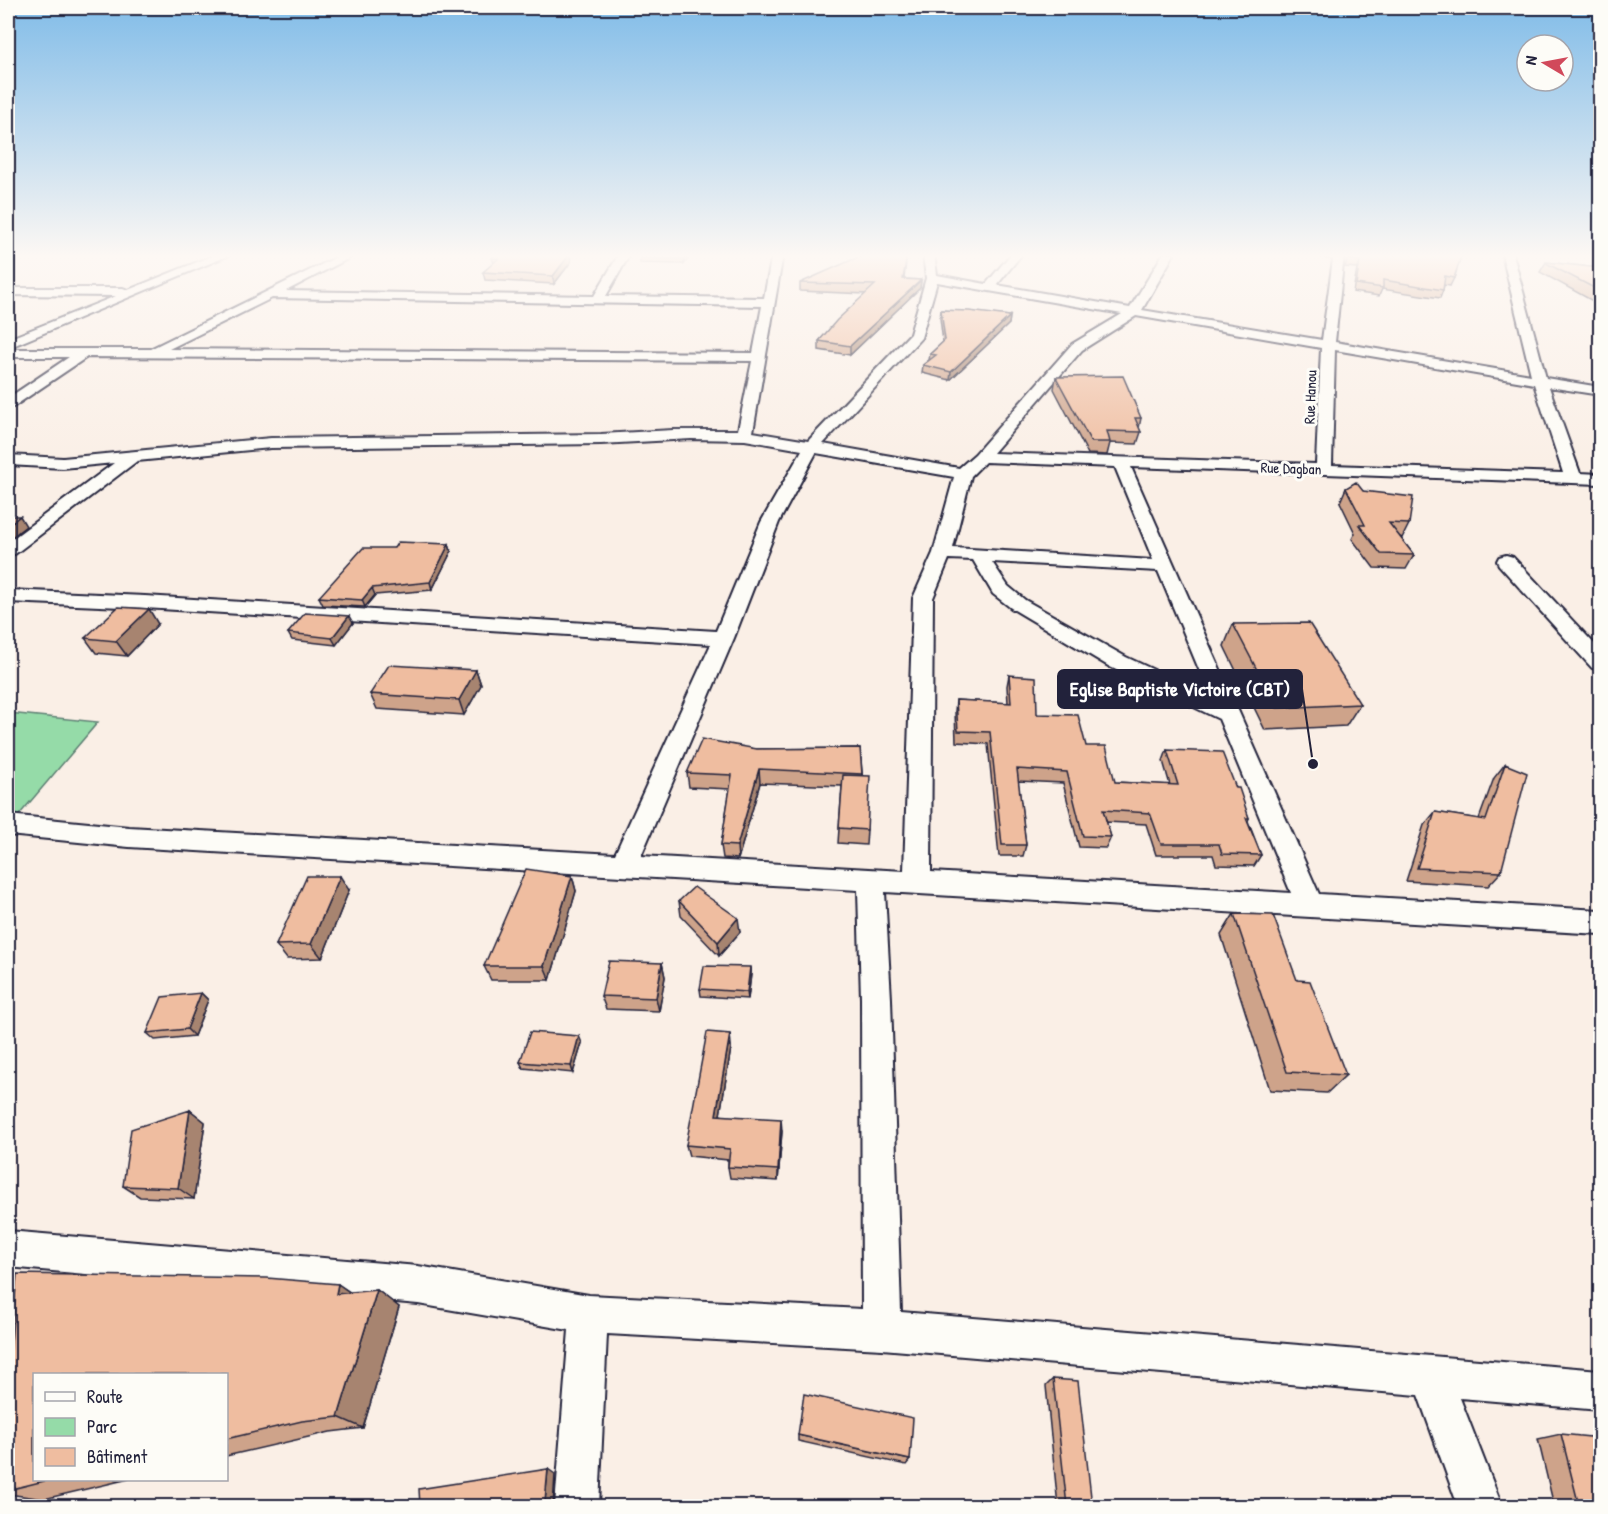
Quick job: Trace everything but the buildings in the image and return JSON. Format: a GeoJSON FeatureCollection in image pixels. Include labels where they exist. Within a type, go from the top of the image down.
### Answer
{"type":"FeatureCollection","features":[{"type":"Feature","properties":{"kind":"street"},"geometry":{"type":"LineString","coordinates":[[8,344],[55,325]]}},
{"type":"Feature","properties":{"kind":"street"},"geometry":{"type":"LineString","coordinates":[[152,353],[210,325]]}},
{"type":"Feature","properties":{"kind":"street"},"geometry":{"type":"LineString","coordinates":[[745,435],[764,325]]}},
{"type":"Feature","properties":{"kind":"street"},"geometry":{"type":"LineString","coordinates":[[624,865],[724,638],[770,522],[812,446],[916,335],[919,325]]}},
{"type":"Feature","properties":{"kind":"street"},"geometry":{"type":"LineString","coordinates":[[917,881],[923,598],[942,553],[963,474],[981,457],[1077,347],[1113,325]]}},
{"type":"Feature","properties":{"kind":"street"},"geometry":{"type":"LineString","coordinates":[[1208,325],[1600,391]]}},
{"type":"Feature","properties":{"kind":"street","name":"Rue Hanou"},"geometry":{"type":"LineString","coordinates":[[1324,469],[1331,325]]}},
{"type":"Feature","properties":{"kind":"street"},"geometry":{"type":"LineString","coordinates":[[1525,325],[1540,381],[1573,478]]}},
{"type":"Feature","properties":{"kind":"street"},"geometry":{"type":"LineString","coordinates":[[8,353],[758,357]]}},
{"type":"Feature","properties":{"kind":"street"},"geometry":{"type":"LineString","coordinates":[[8,404],[84,353]]}},
{"type":"Feature","properties":{"kind":"street"},"geometry":{"type":"LineString","coordinates":[[8,460],[63,464],[271,443],[601,439],[656,433],[745,435],[963,474]]}},
{"type":"Feature","properties":{"kind":"street"},"geometry":{"type":"LineString","coordinates":[[8,550],[132,457]]}},
{"type":"Feature","properties":{"kind":"street","name":"Rue Dagban"},"geometry":{"type":"LineString","coordinates":[[981,457],[1600,479]]}},
{"type":"Feature","properties":{"kind":"street"},"geometry":{"type":"LineString","coordinates":[[1121,462],[1310,905]]}},
{"type":"Feature","properties":{"kind":"street"},"geometry":{"type":"LineString","coordinates":[[942,553],[1166,566]]}},
{"type":"Feature","properties":{"kind":"street"},"geometry":{"type":"LineString","coordinates":[[979,555],[1000,590],[1018,604],[1118,662],[1228,714]]}},
{"type":"Feature","properties":{"kind":"street"},"geometry":{"type":"LineString","coordinates":[[1506,561],[1600,663]]}},
{"type":"Feature","properties":{"kind":"street"},"geometry":{"type":"LineString","coordinates":[[8,596],[145,602],[724,638]]}},
{"type":"Feature","properties":{"kind":"street"},"geometry":{"type":"LineString","coordinates":[[8,825],[129,837],[1600,922]]}},
{"type":"Feature","properties":{"kind":"street"},"geometry":{"type":"LineString","coordinates":[[871,880],[882,1330]]}},
{"type":"Feature","properties":{"kind":"street"},"geometry":{"type":"LineString","coordinates":[[8,1249],[418,1285],[589,1314],[882,1330],[1600,1390]]}},
{"type":"Feature","properties":{"kind":"street"},"geometry":{"type":"LineString","coordinates":[[576,1506],[589,1314]]}},
{"type":"Feature","properties":{"kind":"street"},"geometry":{"type":"LineString","coordinates":[[1431,1375],[1480,1506]]}},
{"type":"Feature","properties":{"kind":"green space"},"geometry":{"type":"Polygon","coordinates":[[[8,713],[98,722],[8,828],[8,713]]]}},
{"type":"Feature","properties":{"kind":"place","name":"Eglise Baptiste Victoire (CBT)"},"geometry":{"type":"Point","coordinates":[1313,764]}}]}
